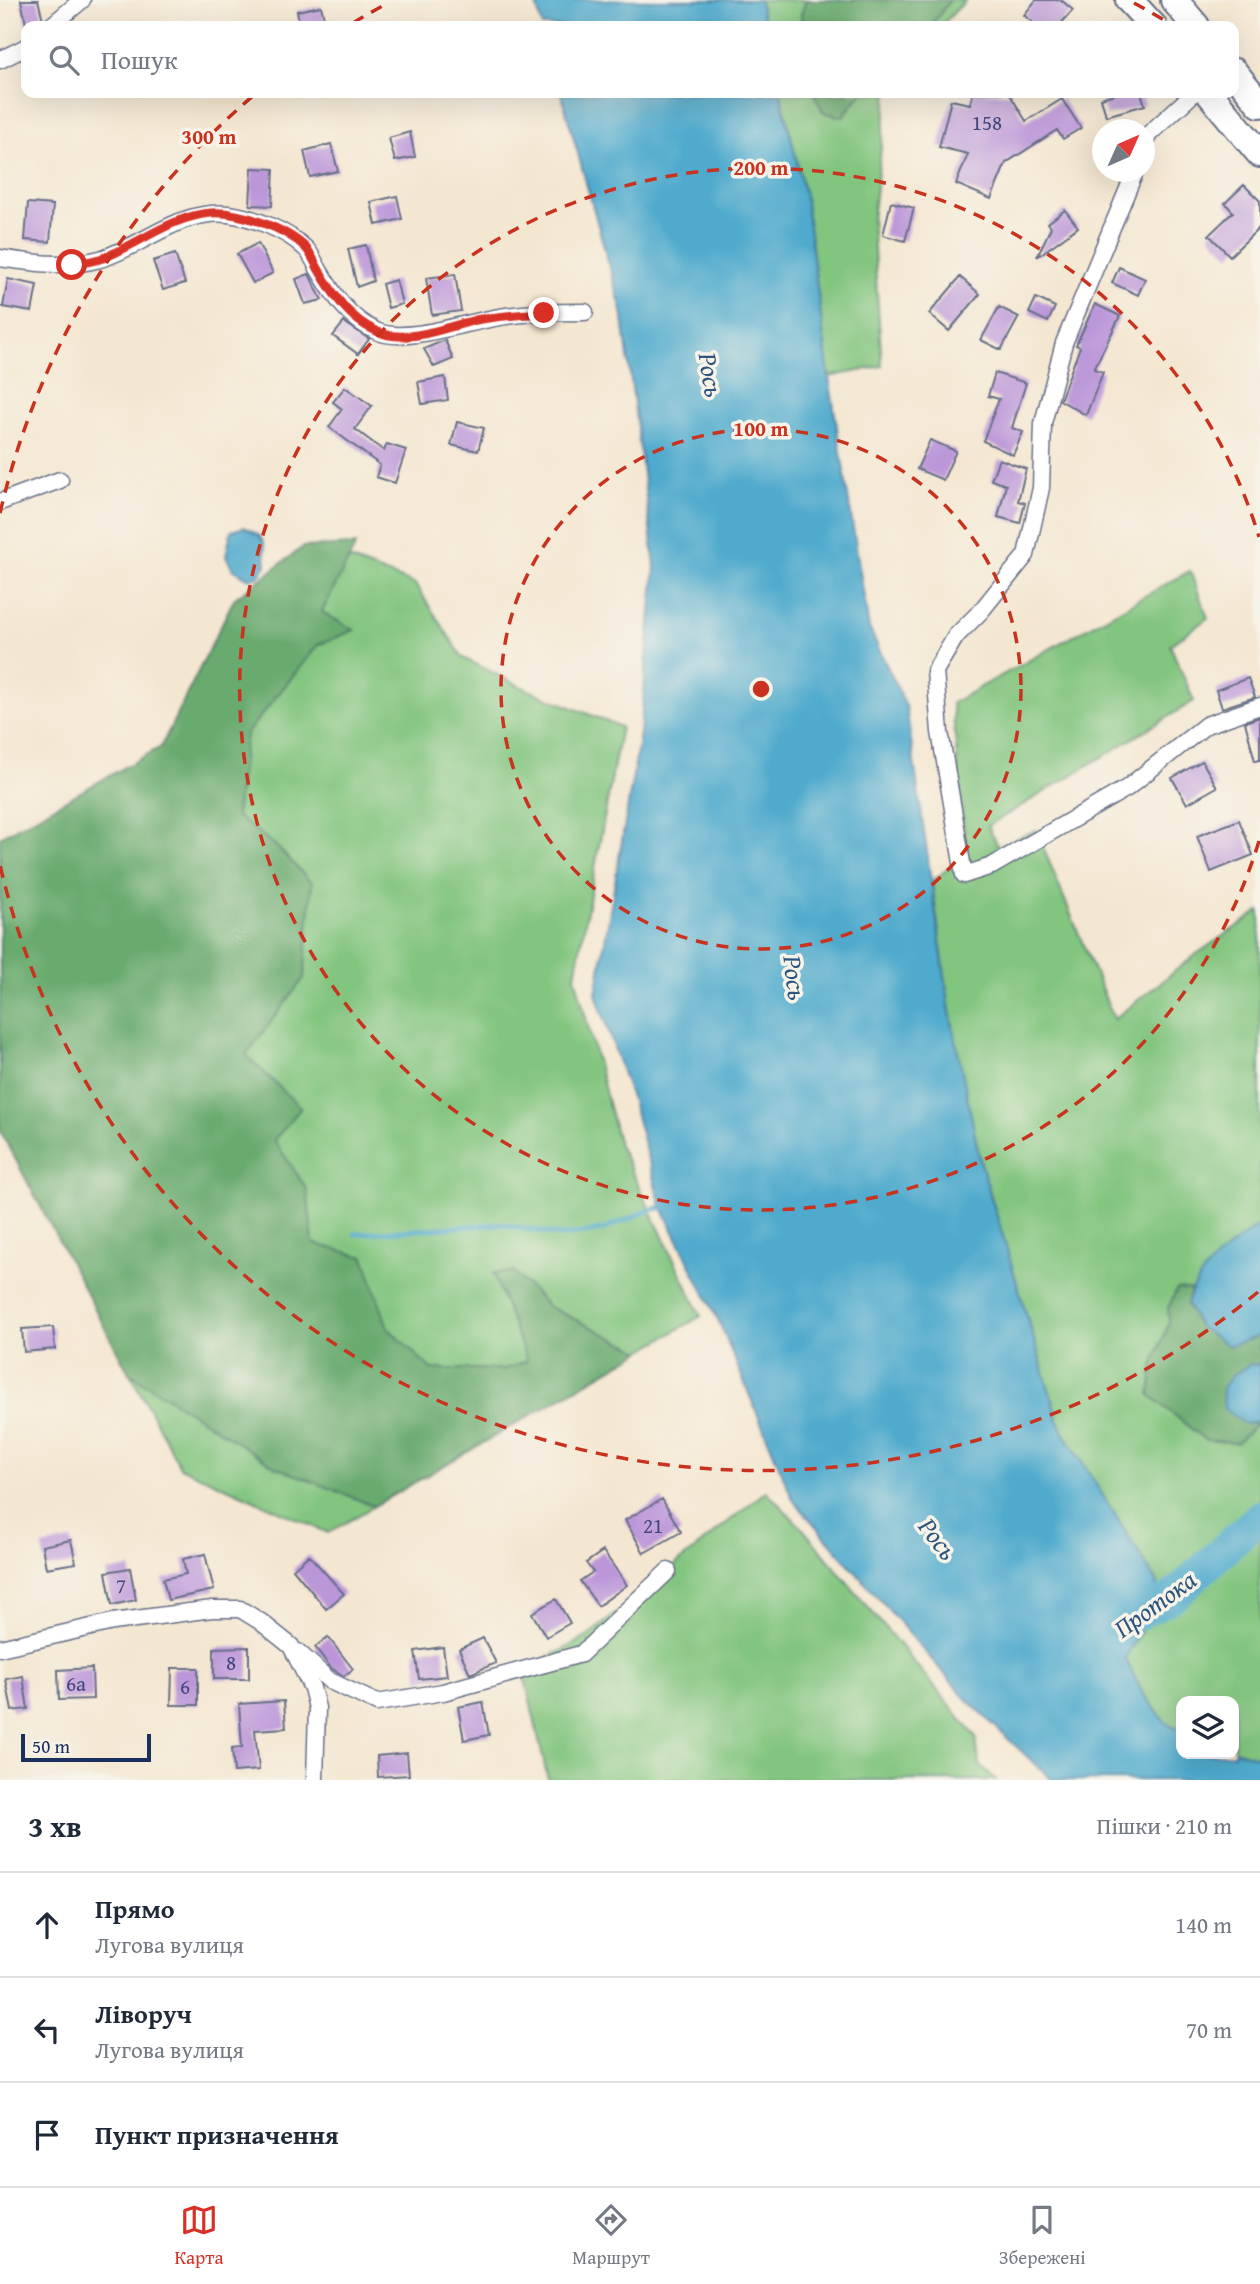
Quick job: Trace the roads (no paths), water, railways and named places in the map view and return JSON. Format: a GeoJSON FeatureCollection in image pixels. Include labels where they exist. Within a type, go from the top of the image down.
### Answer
{"type":"FeatureCollection","features":[{"type":"Feature","properties":{"kind":"main road"},"geometry":{"type":"LineString","coordinates":[[1129,0],[1148,21]]}},
{"type":"Feature","properties":{"kind":"main road"},"geometry":{"type":"LineString","coordinates":[[1174,0],[1192,21]]}},
{"type":"Feature","properties":{"kind":"main road"},"geometry":{"type":"LineString","coordinates":[[1239,78],[1260,104]]}},
{"type":"Feature","properties":{"kind":"main road"},"geometry":{"type":"LineString","coordinates":[[1213,98],[1260,154]]}},
{"type":"Feature","properties":{"kind":"street"},"geometry":{"type":"LineString","coordinates":[[57,21],[82,0]]}},
{"type":"Feature","properties":{"kind":"street"},"geometry":{"type":"LineString","coordinates":[[0,61],[21,50]]}},
{"type":"Feature","properties":{"kind":"street"},"geometry":{"type":"LineString","coordinates":[[1155,129],[1189,98]]}},
{"type":"Feature","properties":{"kind":"street"},"geometry":{"type":"LineString","coordinates":[[1131,182],[1064,342],[1043,423],[1041,488],[1026,555],[981,611],[956,636],[935,671],[940,732],[964,875],[992,866],[1127,788],[1206,725],[1260,706]]}},
{"type":"Feature","properties":{"kind":"street"},"geometry":{"type":"LineString","coordinates":[[0,258],[36,264],[72,265],[102,258],[178,221],[214,213],[232,215],[270,226],[306,248],[334,296],[353,316],[376,331],[392,335],[415,335],[509,315],[585,312]]}},
{"type":"Feature","properties":{"kind":"street"},"geometry":{"type":"LineString","coordinates":[[0,502],[60,480]]}},
{"type":"Feature","properties":{"kind":"street"},"geometry":{"type":"LineString","coordinates":[[0,1648],[113,1622],[212,1609],[240,1609],[291,1646],[330,1681],[377,1703],[443,1692],[581,1654],[668,1571]]}},
{"type":"Feature","properties":{"kind":"street"},"geometry":{"type":"LineString","coordinates":[[291,1646],[312,1688],[317,1708],[315,1780]]}},
{"type":"Feature","properties":{"kind":"water"},"geometry":{"type":"Polygon","coordinates":[[[535,0],[759,0],[764,21],[541,21],[535,0]]]}},
{"type":"Feature","properties":{"kind":"water","name":"Рось"},"geometry":{"type":"Polygon","coordinates":[[[562,98],[781,98],[805,196],[829,377],[869,628],[906,706],[950,1012],[980,1160],[1060,1426],[1157,1583],[1148,1619],[1125,1658],[1142,1692],[1166,1723],[1176,1727],[1176,1759],[1239,1759],[1239,1752],[1260,1758],[1260,1780],[1052,1780],[967,1700],[793,1500],[720,1324],[661,1206],[632,1101],[596,994],[640,734],[655,567],[622,311],[562,98]]]}},
{"type":"Feature","properties":{"kind":"water"},"geometry":{"type":"Polygon","coordinates":[[[244,527],[259,535],[264,543],[266,565],[260,575],[249,579],[233,569],[226,556],[231,531],[244,527]]]}},
{"type":"Feature","properties":{"kind":"water"},"geometry":{"type":"Polygon","coordinates":[[[1260,1224],[1260,1336],[1229,1346],[1199,1327],[1187,1304],[1199,1279],[1216,1258],[1260,1224]]]}},
{"type":"Feature","properties":{"kind":"water"},"geometry":{"type":"Polygon","coordinates":[[[1250,1364],[1260,1365],[1260,1421],[1244,1424],[1224,1408],[1222,1388],[1233,1375],[1250,1364]]]}},
{"type":"Feature","properties":{"kind":"waterway"},"geometry":{"type":"LineString","coordinates":[[355,1234],[501,1224],[564,1236],[602,1230],[650,1210],[667,1206]]}},
{"type":"Feature","properties":{"kind":"waterway","name":"Протока"},"geometry":{"type":"LineString","coordinates":[[1116,1628],[1175,1595],[1260,1516]]}}]}
